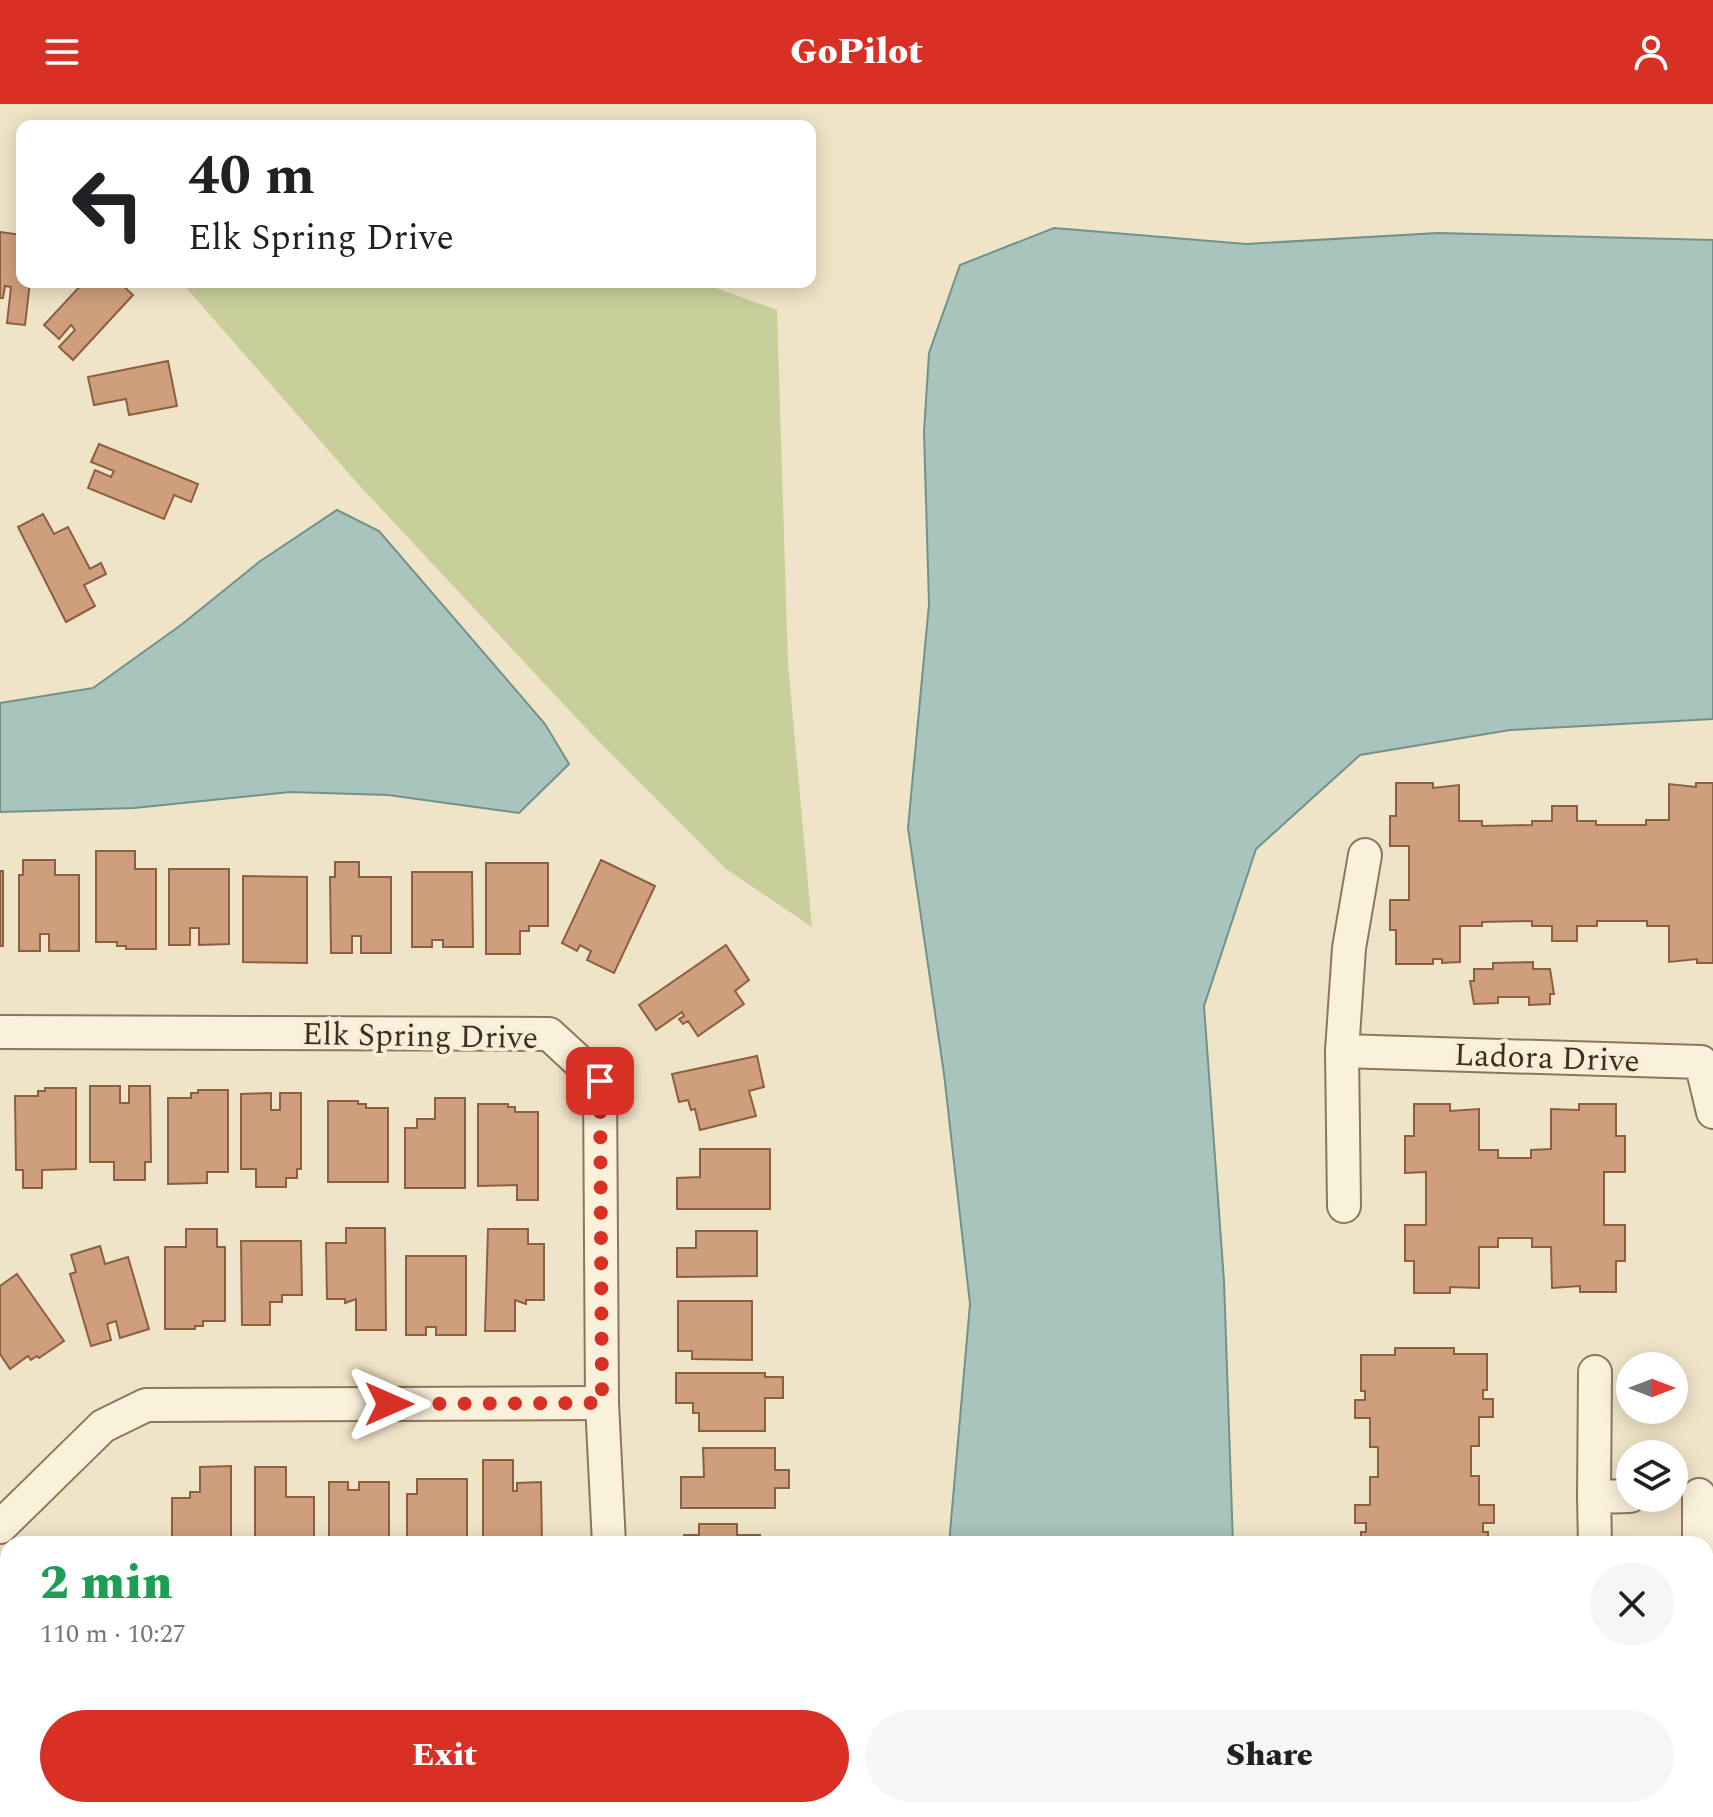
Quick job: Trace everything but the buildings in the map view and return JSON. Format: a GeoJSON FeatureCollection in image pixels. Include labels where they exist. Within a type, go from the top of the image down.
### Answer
{"type":"FeatureCollection","features":[{"type":"Feature","properties":{"kind":"street"},"geometry":{"type":"LineString","coordinates":[[1344,1206],[1342,1051],[1349,948],[1365,855]]}},
{"type":"Feature","properties":{"kind":"street","name":"Elk Spring Drive"},"geometry":{"type":"LineString","coordinates":[[0,1032],[549,1034],[600,1081],[602,1403],[609,1536]]}},
{"type":"Feature","properties":{"kind":"street","name":"Ladora Drive"},"geometry":{"type":"LineString","coordinates":[[1342,1051],[1707,1059],[1713,1112]]}},
{"type":"Feature","properties":{"kind":"street"},"geometry":{"type":"LineString","coordinates":[[1595,1372],[1595,1536]]}},
{"type":"Feature","properties":{"kind":"street"},"geometry":{"type":"LineString","coordinates":[[0,1527],[103,1426],[146,1405],[602,1403]]}},
{"type":"Feature","properties":{"kind":"street"},"geometry":{"type":"LineString","coordinates":[[1695,1495],[1698,1536]]}},
{"type":"Feature","properties":{"kind":"street"},"geometry":{"type":"LineString","coordinates":[[1594,1497],[1616,1496]]}},
{"type":"Feature","properties":{"kind":"green space"},"geometry":{"type":"Polygon","coordinates":[[[186,288],[716,288],[777,310],[788,663],[812,927],[726,869],[582,724],[358,484],[186,288]]]}},
{"type":"Feature","properties":{"kind":"water"},"geometry":{"type":"Polygon","coordinates":[[[1054,228],[1246,244],[1438,233],[1713,240],[1713,719],[1510,730],[1360,755],[1256,849],[1204,1006],[1224,1281],[1233,1536],[950,1536],[970,1304],[944,1074],[908,828],[929,604],[924,432],[929,353],[960,265],[1054,228]]]}},
{"type":"Feature","properties":{"kind":"water"},"geometry":{"type":"Polygon","coordinates":[[[337,510],[379,531],[545,724],[569,764],[519,813],[388,795],[290,792],[134,808],[0,812],[0,703],[93,688],[181,625],[259,562],[337,510]]]}},
{"type":"Feature","properties":{"kind":"route"},"geometry":{"type":"LineString","coordinates":[[389,1404],[602,1403],[600,1081]]}}]}
